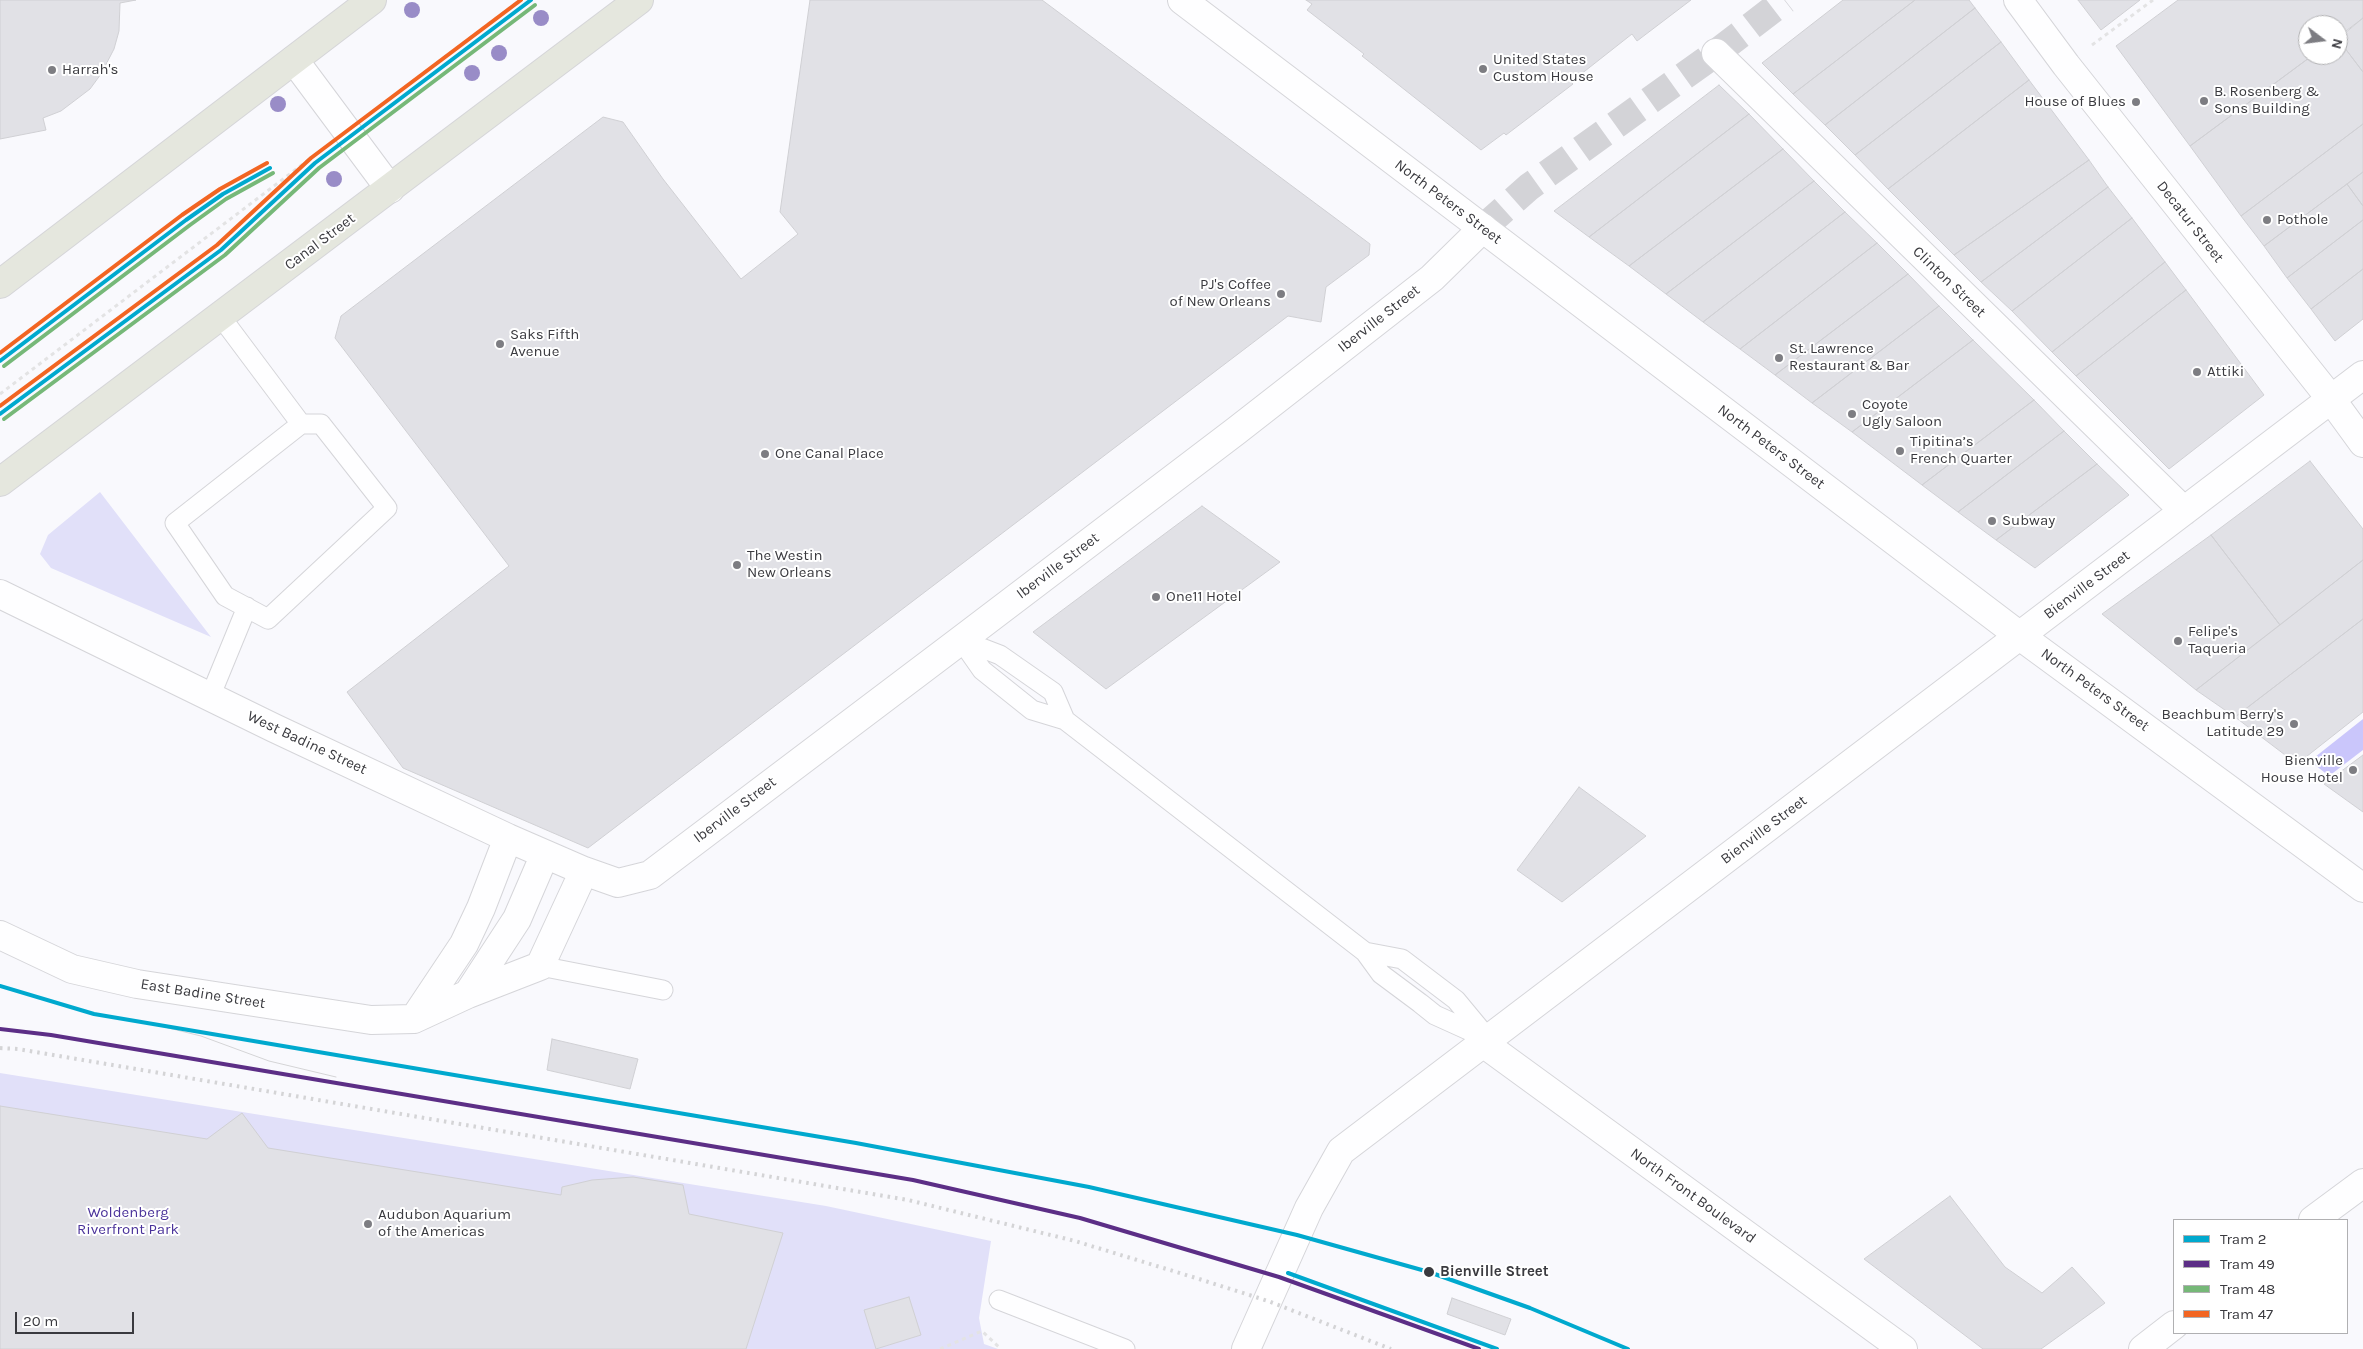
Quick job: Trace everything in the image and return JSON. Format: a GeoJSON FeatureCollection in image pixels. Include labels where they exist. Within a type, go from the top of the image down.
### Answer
{"type":"FeatureCollection","features":[{"type":"Feature","properties":{"kind":"main road"},"geometry":{"type":"LineString","coordinates":[[0,284],[372,0]]}},
{"type":"Feature","properties":{"kind":"main road","name":"Canal Street"},"geometry":{"type":"LineString","coordinates":[[0,482],[639,0]]}},
{"type":"Feature","properties":{"kind":"street","name":"North Peters Street"},"geometry":{"type":"LineString","coordinates":[[1182,0],[2020,636],[2363,888]]}},
{"type":"Feature","properties":{"kind":"street","name":"Decatur Street"},"geometry":{"type":"LineString","coordinates":[[2018,0],[2066,64],[2331,399],[2363,443]]}},
{"type":"Feature","properties":{"kind":"street","name":"Clinton Street"},"geometry":{"type":"LineString","coordinates":[[1716,53],[2184,511]]}},
{"type":"Feature","properties":{"kind":"street"},"geometry":{"type":"LineString","coordinates":[[294,60],[390,189]]}},
{"type":"Feature","properties":{"kind":"street","name":"Iberville Street"},"geometry":{"type":"LineString","coordinates":[[618,883],[650,874],[961,640],[1236,431],[1432,278],[1483,228]]}},
{"type":"Feature","properties":{"kind":"street","name":"Bienville Street"},"geometry":{"type":"LineString","coordinates":[[1246,1349],[1309,1208],[1341,1151],[2363,375]]}},
{"type":"Feature","properties":{"kind":"street","name":"West Badine Street"},"geometry":{"type":"LineString","coordinates":[[0,594],[210,697],[508,838],[584,871],[618,883]]}},
{"type":"Feature","properties":{"kind":"street"},"geometry":{"type":"LineString","coordinates":[[414,1019],[464,944],[508,838]]}},
{"type":"Feature","properties":{"kind":"street"},"geometry":{"type":"LineString","coordinates":[[468,994],[517,919],[545,854]]}},
{"type":"Feature","properties":{"kind":"street"},"geometry":{"type":"LineString","coordinates":[[540,966],[584,871]]}},
{"type":"Feature","properties":{"kind":"street","name":"East Badine Street"},"geometry":{"type":"LineString","coordinates":[[0,935],[72,969],[137,984],[371,1020],[414,1019],[468,994],[540,966]]}},
{"type":"Feature","properties":{"kind":"street","name":"North Front Boulevard"},"geometry":{"type":"LineString","coordinates":[[1485,1041],[1903,1349]]}},
{"type":"Feature","properties":{"kind":"street"},"geometry":{"type":"LineString","coordinates":[[2314,1219],[2363,1183]]}},
{"type":"Feature","properties":{"kind":"street"},"geometry":{"type":"LineString","coordinates":[[2143,1349],[2173,1326]]}},
{"type":"Feature","properties":{"kind":"lane"},"geometry":{"type":"LineString","coordinates":[[221,317],[301,424]]}},
{"type":"Feature","properties":{"kind":"lane"},"geometry":{"type":"LineString","coordinates":[[301,424],[321,424],[388,508],[268,619],[225,596],[175,523],[301,424]]}},
{"type":"Feature","properties":{"kind":"lane"},"geometry":{"type":"LineString","coordinates":[[210,697],[247,607]]}},
{"type":"Feature","properties":{"kind":"lane"},"geometry":{"type":"LineString","coordinates":[[961,640],[982,670],[1032,710],[1065,720],[1364,952],[1402,959],[1456,1000],[1485,1041]]}},
{"type":"Feature","properties":{"kind":"lane"},"geometry":{"type":"LineString","coordinates":[[961,640],[1000,655],[1053,692],[1065,720]]}},
{"type":"Feature","properties":{"kind":"lane"},"geometry":{"type":"LineString","coordinates":[[540,966],[663,990]]}},
{"type":"Feature","properties":{"kind":"lane"},"geometry":{"type":"LineString","coordinates":[[999,1300],[1124,1349]]}},
{"type":"Feature","properties":{"kind":"path"},"geometry":{"type":"LineString","coordinates":[[0,394],[520,0]]}},
{"type":"Feature","properties":{"kind":"path"},"geometry":{"type":"LineString","coordinates":[[2066,64],[2153,0]]}},
{"type":"Feature","properties":{"kind":"path"},"geometry":{"type":"LineString","coordinates":[[940,1349],[982,1331],[1001,1349]]}},
{"type":"Feature","properties":{"kind":"green space"},"geometry":{"type":"Polygon","coordinates":[[[100,492],[211,637],[51,568],[40,554],[48,535],[100,492]]]}},
{"type":"Feature","properties":{"kind":"green space","name":"Woldenberg Riverfront Park"},"geometry":{"type":"Polygon","coordinates":[[[0,1073],[826,1206],[991,1241],[979,1318],[984,1344],[998,1349],[0,1349],[0,1073]]]}},
{"type":"Feature","properties":{"kind":"shaded area"},"geometry":{"type":"Polygon","coordinates":[[[2363,719],[2363,750],[2329,776],[2310,761],[2363,719]]]}},
{"type":"Feature","properties":{"kind":"building","name":"Harrah's"},"geometry":{"type":"Polygon","coordinates":[[[0,0],[136,0],[120,3],[119,31],[114,49],[101,74],[90,89],[61,111],[43,118],[46,130],[0,139],[0,0]]]}},
{"type":"Feature","properties":{"kind":"building","name":"One Canal Place"},"geometry":{"type":"Polygon","coordinates":[[[810,0],[1042,0],[1370,244],[1369,255],[1326,287],[1321,322],[1288,316],[588,848],[403,768],[347,692],[509,566],[335,338],[341,316],[603,117],[623,122],[663,179],[741,279],[798,234],[780,212],[810,0]]]}},
{"type":"Feature","properties":{"kind":"building","name":"United States Custom House"},"geometry":{"type":"Polygon","coordinates":[[[1306,0],[1691,0],[1637,41],[1632,34],[1571,82],[1573,84],[1506,135],[1504,133],[1481,150],[1307,10],[1312,4],[1306,0]]]}},
{"type":"Feature","properties":{"kind":"building"},"geometry":{"type":"Polygon","coordinates":[[[1843,0],[1915,0],[1793,94],[1762,63],[1843,0]]]}},
{"type":"Feature","properties":{"kind":"building"},"geometry":{"type":"Polygon","coordinates":[[[1915,0],[1969,0],[1975,8],[1825,125],[1793,94],[1915,0]]]}},
{"type":"Feature","properties":{"kind":"building"},"geometry":{"type":"Polygon","coordinates":[[[2078,0],[2140,0],[2101,30],[2078,0]]]}},
{"type":"Feature","properties":{"kind":"building","name":"B. Rosenberg & Sons Building"},"geometry":{"type":"Polygon","coordinates":[[[2178,0],[2363,0],[2363,18],[2348,29],[2348,15],[2298,15],[2299,65],[2190,146],[2116,46],[2178,0]]]}},
{"type":"Feature","properties":{"kind":"building"},"geometry":{"type":"Polygon","coordinates":[[[1975,8],[2001,42],[1855,155],[1825,125],[1975,8]]]}},
{"type":"Feature","properties":{"kind":"building"},"geometry":{"type":"Polygon","coordinates":[[[2363,18],[2363,72],[2348,52],[2348,31],[2363,18]]]}},
{"type":"Feature","properties":{"kind":"building"},"geometry":{"type":"Polygon","coordinates":[[[2001,42],[2029,80],[1888,189],[1855,155],[2001,42]]]}},
{"type":"Feature","properties":{"kind":"building"},"geometry":{"type":"Polygon","coordinates":[[[2348,52],[2363,72],[2363,124],[2241,216],[2190,146],[2299,65],[2348,65],[2348,52]]]}},
{"type":"Feature","properties":{"kind":"building"},"geometry":{"type":"Polygon","coordinates":[[[2029,80],[2089,160],[1954,255],[1888,189],[2029,80]]]}},
{"type":"Feature","properties":{"kind":"building"},"geometry":{"type":"Polygon","coordinates":[[[1719,85],[1749,114],[1589,237],[1554,211],[1719,85]]]}},
{"type":"Feature","properties":{"kind":"building"},"geometry":{"type":"Polygon","coordinates":[[[1749,114],[1783,149],[1629,266],[1589,237],[1749,114]]]}},
{"type":"Feature","properties":{"kind":"building"},"geometry":{"type":"Polygon","coordinates":[[[2363,124],[2363,172],[2264,246],[2241,216],[2363,124]]]}},
{"type":"Feature","properties":{"kind":"building"},"geometry":{"type":"Polygon","coordinates":[[[1783,149],[1814,181],[1666,294],[1629,266],[1783,149]]]}},
{"type":"Feature","properties":{"kind":"building"},"geometry":{"type":"Polygon","coordinates":[[[2089,160],[2108,187],[1981,282],[1954,255],[2089,160]]]}},
{"type":"Feature","properties":{"kind":"building"},"geometry":{"type":"Polygon","coordinates":[[[2363,172],[2363,206],[2347,184],[2363,172]]]}},
{"type":"Feature","properties":{"kind":"building"},"geometry":{"type":"Polygon","coordinates":[[[1814,181],[1845,212],[1703,322],[1666,294],[1814,181]]]}},
{"type":"Feature","properties":{"kind":"building"},"geometry":{"type":"Polygon","coordinates":[[[2347,184],[2363,206],[2363,220],[2287,278],[2264,246],[2347,184]]]}},
{"type":"Feature","properties":{"kind":"building"},"geometry":{"type":"Polygon","coordinates":[[[2108,187],[2132,218],[2012,311],[1981,282],[2108,187]]]}},
{"type":"Feature","properties":{"kind":"building"},"geometry":{"type":"Polygon","coordinates":[[[1845,212],[1877,243],[1740,349],[1703,322],[1845,212]]]}},
{"type":"Feature","properties":{"kind":"building"},"geometry":{"type":"Polygon","coordinates":[[[2132,218],[2165,262],[2052,352],[2012,311],[2132,218]]]}},
{"type":"Feature","properties":{"kind":"building"},"geometry":{"type":"Polygon","coordinates":[[[2363,220],[2363,269],[2311,309],[2287,278],[2363,220]]]}},
{"type":"Feature","properties":{"kind":"building"},"geometry":{"type":"Polygon","coordinates":[[[1877,243],[1908,274],[1775,375],[1740,349],[1877,243]]]}},
{"type":"Feature","properties":{"kind":"building"},"geometry":{"type":"Polygon","coordinates":[[[2165,262],[2186,290],[2076,376],[2052,352],[2165,262]]]}},
{"type":"Feature","properties":{"kind":"building"},"geometry":{"type":"Polygon","coordinates":[[[2363,269],[2363,319],[2335,341],[2311,309],[2363,269]]]}},
{"type":"Feature","properties":{"kind":"building"},"geometry":{"type":"Polygon","coordinates":[[[1908,274],[1939,306],[1812,403],[1775,375],[1908,274]]]}},
{"type":"Feature","properties":{"kind":"building"},"geometry":{"type":"Polygon","coordinates":[[[2186,290],[2264,395],[2169,469],[2076,376],[2186,290]]]}},
{"type":"Feature","properties":{"kind":"building"},"geometry":{"type":"Polygon","coordinates":[[[1939,306],[1973,340],[1852,432],[1812,403],[1939,306]]]}},
{"type":"Feature","properties":{"kind":"building"},"geometry":{"type":"Polygon","coordinates":[[[1973,340],[2034,400],[1922,485],[1852,432],[1973,340]]]}},
{"type":"Feature","properties":{"kind":"building"},"geometry":{"type":"Polygon","coordinates":[[[2034,400],[2064,431],[1958,512],[1922,485],[2034,400]]]}},
{"type":"Feature","properties":{"kind":"building"},"geometry":{"type":"Polygon","coordinates":[[[2064,431],[2097,464],[1996,540],[1958,512],[2064,431]]]}},
{"type":"Feature","properties":{"kind":"building"},"geometry":{"type":"Polygon","coordinates":[[[2310,461],[2363,529],[2363,560],[2280,625],[2211,535],[2310,461]]]}},
{"type":"Feature","properties":{"kind":"building"},"geometry":{"type":"Polygon","coordinates":[[[2097,464],[2129,495],[2035,568],[1996,540],[2097,464]]]}},
{"type":"Feature","properties":{"kind":"building","name":"One11 Hotel"},"geometry":{"type":"Polygon","coordinates":[[[1202,506],[1280,562],[1106,689],[1033,632],[1202,506]]]}},
{"type":"Feature","properties":{"kind":"building"},"geometry":{"type":"Polygon","coordinates":[[[2211,535],[2280,625],[2196,690],[2102,614],[2211,535]]]}},
{"type":"Feature","properties":{"kind":"building"},"geometry":{"type":"Polygon","coordinates":[[[2363,560],[2363,619],[2235,717],[2196,690],[2363,560]]]}},
{"type":"Feature","properties":{"kind":"building"},"geometry":{"type":"Polygon","coordinates":[[[2363,619],[2363,712],[2297,764],[2235,717],[2363,619]]]}},
{"type":"Feature","properties":{"kind":"building","name":"Bienville House Hotel"},"geometry":{"type":"Polygon","coordinates":[[[2363,755],[2363,812],[2324,784],[2363,755]]]}},
{"type":"Feature","properties":{"kind":"building"},"geometry":{"type":"Polygon","coordinates":[[[1579,787],[1646,836],[1562,902],[1517,870],[1579,787]]]}},
{"type":"Feature","properties":{"kind":"building"},"geometry":{"type":"Polygon","coordinates":[[[552,1039],[638,1059],[630,1089],[547,1070],[552,1039]]]}},
{"type":"Feature","properties":{"kind":"building","name":"Woldenberg Riverfront Park"},"geometry":{"type":"Polygon","coordinates":[[[0,1106],[207,1139],[242,1113],[268,1148],[561,1195],[562,1187],[592,1180],[633,1177],[683,1185],[689,1214],[783,1233],[746,1349],[0,1349],[0,1106]]]}},
{"type":"Feature","properties":{"kind":"building"},"geometry":{"type":"Polygon","coordinates":[[[1950,1196],[2005,1267],[2042,1293],[2072,1267],[2105,1303],[2041,1349],[1983,1349],[1864,1259],[1950,1196]]]}},
{"type":"Feature","properties":{"kind":"building"},"geometry":{"type":"Polygon","coordinates":[[[909,1297],[921,1335],[876,1349],[864,1310],[909,1297]]]}},
{"type":"Feature","properties":{"kind":"building"},"geometry":{"type":"Polygon","coordinates":[[[1452,1298],[1511,1319],[1505,1335],[1447,1314],[1452,1298]]]}},
{"type":"Feature","properties":{"kind":"tunnel"},"geometry":{"type":"LineString","coordinates":[[1483,228],[1529,187],[1716,53],[1785,0]]}},
{"type":"Feature","properties":{"kind":"tram line","name":"47"},"geometry":{"type":"LineString","coordinates":[[0,406],[217,245],[311,158],[521,0]]}},
{"type":"Feature","properties":{"kind":"tram line","name":"2"},"geometry":{"type":"LineString","coordinates":[[0,414],[221,250],[315,163],[531,0]]}},
{"type":"Feature","properties":{"kind":"tram line","name":"48"},"geometry":{"type":"LineString","coordinates":[[4,419],[225,255],[319,168],[535,5]]}},
{"type":"Feature","properties":{"kind":"tram line","name":"47"},"geometry":{"type":"LineString","coordinates":[[0,353],[182,215],[220,189],[267,163]]}},
{"type":"Feature","properties":{"kind":"tram line","name":"2"},"geometry":{"type":"LineString","coordinates":[[0,361],[186,220],[223,194],[270,168]]}},
{"type":"Feature","properties":{"kind":"tram line","name":"48"},"geometry":{"type":"LineString","coordinates":[[4,366],[226,199],[273,173]]}},
{"type":"Feature","properties":{"kind":"tram line","name":"2"},"geometry":{"type":"LineString","coordinates":[[0,986],[94,1014],[856,1143],[1089,1187],[1297,1235],[1429,1272],[1530,1308],[1628,1349]]}},
{"type":"Feature","properties":{"kind":"tram line"},"geometry":{"type":"LineString","coordinates":[[140,1021],[201,1036],[269,1061],[336,1077]]}},
{"type":"Feature","properties":{"kind":"tram line","name":"49"},"geometry":{"type":"LineString","coordinates":[[0,1029],[51,1035],[913,1180],[1080,1218],[1279,1277],[1479,1349]]}},
{"type":"Feature","properties":{"kind":"tram line","name":"2"},"geometry":{"type":"LineString","coordinates":[[1288,1273],[1497,1349]]}},
{"type":"Feature","properties":{"kind":"railway"},"geometry":{"type":"LineString","coordinates":[[0,1048],[18,1049],[908,1200],[1075,1241],[1196,1278],[1268,1301],[1391,1349]]}},
{"type":"Feature","properties":{"kind":"place","name":"United States Custom House"},"geometry":{"type":"Point","coordinates":[1483,69]}},
{"type":"Feature","properties":{"kind":"place","name":"Harrah's"},"geometry":{"type":"Point","coordinates":[52,70]}},
{"type":"Feature","properties":{"kind":"place","name":"B. Rosenberg & Sons Building"},"geometry":{"type":"Point","coordinates":[2204,101]}},
{"type":"Feature","properties":{"kind":"place","name":"House of Blues"},"geometry":{"type":"Point","coordinates":[2136,102]}},
{"type":"Feature","properties":{"kind":"place","name":"Pothole"},"geometry":{"type":"Point","coordinates":[2267,220]}},
{"type":"Feature","properties":{"kind":"place","name":"PJ's Coffee of New Orleans"},"geometry":{"type":"Point","coordinates":[1281,294]}},
{"type":"Feature","properties":{"kind":"place","name":"Saks Fifth Avenue"},"geometry":{"type":"Point","coordinates":[500,344]}},
{"type":"Feature","properties":{"kind":"place","name":"St. Lawrence Restaurant & Bar"},"geometry":{"type":"Point","coordinates":[1779,358]}},
{"type":"Feature","properties":{"kind":"place","name":"Attiki"},"geometry":{"type":"Point","coordinates":[2197,372]}},
{"type":"Feature","properties":{"kind":"place","name":"Coyote Ugly Saloon"},"geometry":{"type":"Point","coordinates":[1852,414]}},
{"type":"Feature","properties":{"kind":"place","name":"Tipitina’s French Quarter"},"geometry":{"type":"Point","coordinates":[1900,451]}},
{"type":"Feature","properties":{"kind":"place","name":"One Canal Place"},"geometry":{"type":"Point","coordinates":[765,454]}},
{"type":"Feature","properties":{"kind":"place","name":"Subway"},"geometry":{"type":"Point","coordinates":[1992,521]}},
{"type":"Feature","properties":{"kind":"place","name":"The Westin New Orleans"},"geometry":{"type":"Point","coordinates":[737,565]}},
{"type":"Feature","properties":{"kind":"place","name":"One11 Hotel"},"geometry":{"type":"Point","coordinates":[1156,597]}},
{"type":"Feature","properties":{"kind":"place","name":"Felipe's Taqueria"},"geometry":{"type":"Point","coordinates":[2178,641]}},
{"type":"Feature","properties":{"kind":"place","name":"Beachbum Berry's Latitude 29"},"geometry":{"type":"Point","coordinates":[2294,724]}},
{"type":"Feature","properties":{"kind":"place","name":"Bienville House Hotel"},"geometry":{"type":"Point","coordinates":[2353,770]}},
{"type":"Feature","properties":{"kind":"place","name":"Audubon Aquarium of the Americas"},"geometry":{"type":"Point","coordinates":[368,1224]}},
{"type":"Feature","properties":{"kind":"place","name":"Bienville Street"},"geometry":{"type":"Point","coordinates":[1429,1272]}}]}
